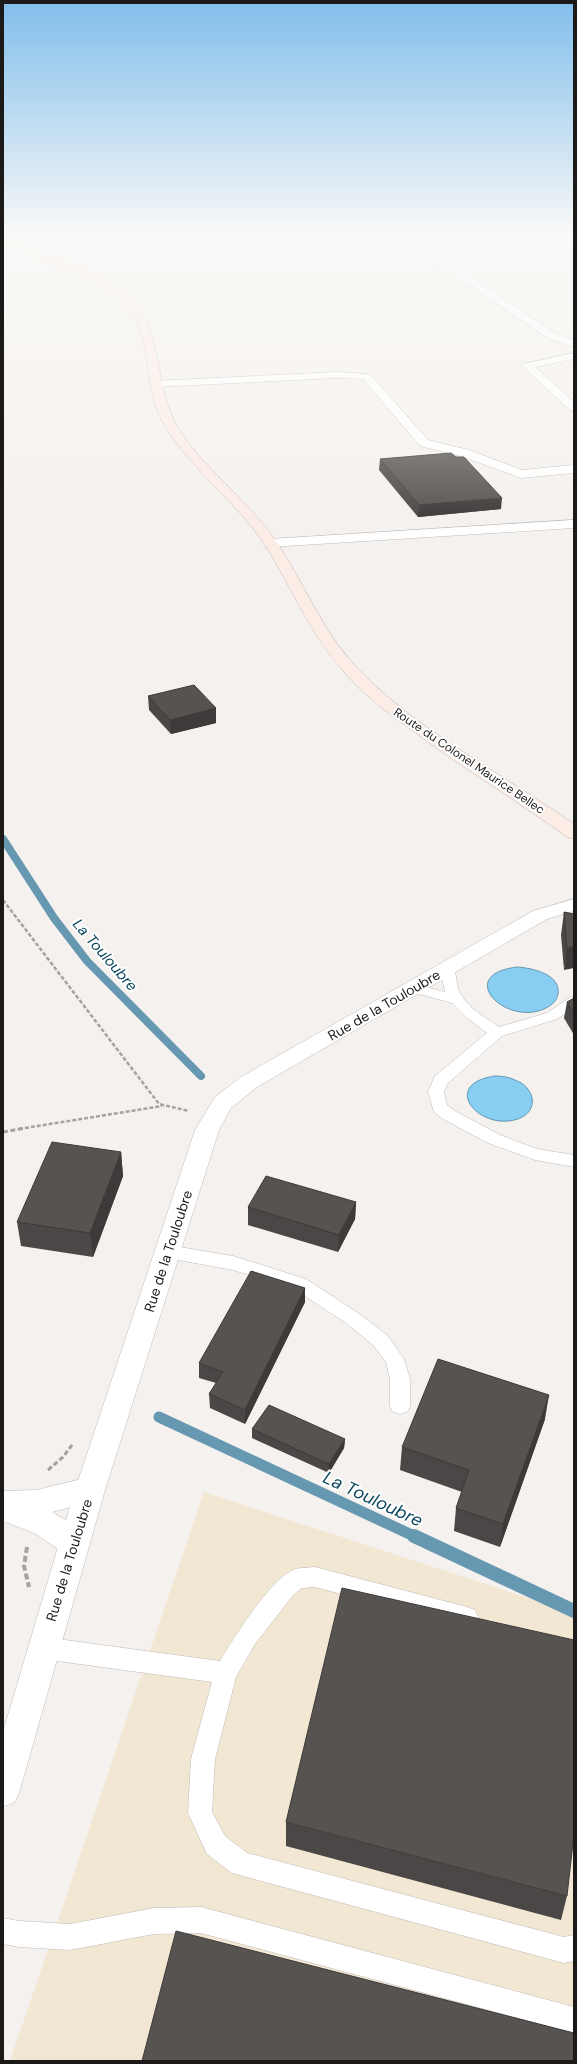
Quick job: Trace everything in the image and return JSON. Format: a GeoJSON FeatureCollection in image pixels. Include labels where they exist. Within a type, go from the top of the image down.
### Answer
{"type":"FeatureCollection","features":[{"type":"Feature","properties":{"kind":"main road","name":"Route du Colonel Maurice Bellec"},"geometry":{"type":"LineString","coordinates":[[146,331],[155,384],[163,415],[176,434],[270,543],[294,580],[326,639],[356,676],[397,713],[574,833]]}},
{"type":"Feature","properties":{"kind":"street"},"geometry":{"type":"LineString","coordinates":[[545,331],[552,336],[574,344]]}},
{"type":"Feature","properties":{"kind":"street"},"geometry":{"type":"LineString","coordinates":[[574,356],[527,366],[574,408]]}},
{"type":"Feature","properties":{"kind":"street"},"geometry":{"type":"LineString","coordinates":[[155,384],[320,376],[366,376],[424,443],[465,453],[521,474],[574,469]]}},
{"type":"Feature","properties":{"kind":"street"},"geometry":{"type":"LineString","coordinates":[[270,543],[574,524]]}},
{"type":"Feature","properties":{"kind":"street"},"geometry":{"type":"LineString","coordinates":[[540,915],[574,893]]}},
{"type":"Feature","properties":{"kind":"street","name":"Rue de la Touloubre"},"geometry":{"type":"LineString","coordinates":[[3,1790],[90,1490],[207,1130],[224,1103],[249,1082],[540,915],[574,905]]}},
{"type":"Feature","properties":{"kind":"street"},"geometry":{"type":"LineString","coordinates":[[3,1504],[36,1503],[90,1490]]}},
{"type":"Feature","properties":{"kind":"street"},"geometry":{"type":"LineString","coordinates":[[3,1508],[47,1524],[75,1543]]}},
{"type":"Feature","properties":{"kind":"lane"},"geometry":{"type":"LineString","coordinates":[[447,969],[447,980],[455,999]]}},
{"type":"Feature","properties":{"kind":"lane"},"geometry":{"type":"LineString","coordinates":[[414,988],[455,999],[497,1033]]}},
{"type":"Feature","properties":{"kind":"lane"},"geometry":{"type":"LineString","coordinates":[[574,1001],[552,1016],[497,1033],[441,1080],[436,1092],[440,1108],[449,1115],[494,1140],[535,1154],[574,1161]]}},
{"type":"Feature","properties":{"kind":"lane"},"geometry":{"type":"LineString","coordinates":[[168,1252],[233,1263],[300,1284],[352,1318],[380,1340],[395,1359],[400,1379],[400,1406]]}},
{"type":"Feature","properties":{"kind":"lane"},"geometry":{"type":"LineString","coordinates":[[483,1621],[315,1577],[298,1578],[286,1587],[247,1637],[226,1673],[203,1759],[200,1813],[216,1845],[241,1864],[564,1950],[574,1948]]}},
{"type":"Feature","properties":{"kind":"lane"},"geometry":{"type":"LineString","coordinates":[[43,1648],[226,1673]]}},
{"type":"Feature","properties":{"kind":"lane"},"geometry":{"type":"LineString","coordinates":[[3,1931],[20,1934],[70,1937],[154,1921],[201,1920],[574,2020]]}},
{"type":"Feature","properties":{"kind":"path"},"geometry":{"type":"LineString","coordinates":[[3,900],[128,1066],[159,1104],[192,1111]]}},
{"type":"Feature","properties":{"kind":"path"},"geometry":{"type":"LineString","coordinates":[[3,1132],[165,1105]]}},
{"type":"Feature","properties":{"kind":"shaded area"},"geometry":{"type":"Polygon","coordinates":[[[204,1492],[574,1613],[574,2061],[10,2061],[204,1492]]]}},
{"type":"Feature","properties":{"kind":"water"},"geometry":{"type":"Polygon","coordinates":[[[517,967],[544,973],[555,981],[558,987],[557,999],[546,1008],[531,1012],[516,1011],[503,1006],[493,998],[488,989],[489,980],[498,972],[517,967]]]}},
{"type":"Feature","properties":{"kind":"water"},"geometry":{"type":"Polygon","coordinates":[[[495,1076],[513,1079],[522,1083],[527,1088],[531,1093],[532,1099],[530,1111],[518,1119],[504,1121],[490,1119],[479,1113],[471,1105],[467,1097],[469,1088],[478,1081],[495,1076]]]}},
{"type":"Feature","properties":{"kind":"building"},"geometry":{"type":"Polygon","coordinates":[[[451,453],[456,457],[464,457],[502,498],[419,505],[380,459],[451,453]]]}},
{"type":"Feature","properties":{"kind":"building"},"geometry":{"type":"Polygon","coordinates":[[[194,685],[216,708],[170,720],[148,696],[194,685]]]}},
{"type":"Feature","properties":{"kind":"building"},"geometry":{"type":"Polygon","coordinates":[[[564,912],[574,914],[574,946],[567,948],[564,912]]]}},
{"type":"Feature","properties":{"kind":"building"},"geometry":{"type":"Polygon","coordinates":[[[574,998],[574,1014],[567,1002],[574,998]]]}},
{"type":"Feature","properties":{"kind":"building"},"geometry":{"type":"Polygon","coordinates":[[[52,1142],[121,1152],[90,1233],[17,1222],[52,1142]]]}},
{"type":"Feature","properties":{"kind":"building"},"geometry":{"type":"Polygon","coordinates":[[[266,1176],[356,1202],[339,1235],[248,1207],[266,1176]]]}},
{"type":"Feature","properties":{"kind":"building"},"geometry":{"type":"Polygon","coordinates":[[[251,1271],[305,1288],[245,1410],[209,1394],[223,1372],[199,1363],[251,1271]]]}},
{"type":"Feature","properties":{"kind":"building"},"geometry":{"type":"Polygon","coordinates":[[[438,1359],[549,1395],[503,1524],[456,1508],[469,1470],[402,1447],[438,1359]]]}},
{"type":"Feature","properties":{"kind":"building"},"geometry":{"type":"Polygon","coordinates":[[[269,1405],[345,1439],[329,1464],[252,1429],[269,1405]]]}},
{"type":"Feature","properties":{"kind":"building"},"geometry":{"type":"Polygon","coordinates":[[[342,1588],[574,1640],[574,1834],[567,1896],[286,1822],[342,1588]]]}},
{"type":"Feature","properties":{"kind":"building"},"geometry":{"type":"Polygon","coordinates":[[[176,1931],[574,2033],[574,2061],[142,2061],[176,1931]]]}},
{"type":"Feature","properties":{"kind":"waterway","name":"La Touloubre"},"geometry":{"type":"LineString","coordinates":[[3,839],[54,918],[87,961],[201,1076]]}},
{"type":"Feature","properties":{"kind":"waterway","name":"La Touloubre"},"geometry":{"type":"LineString","coordinates":[[159,1417],[416,1537]]}},
{"type":"Feature","properties":{"kind":"waterway","name":"La Touloubre"},"geometry":{"type":"LineString","coordinates":[[414,1536],[574,1611]]}}]}
